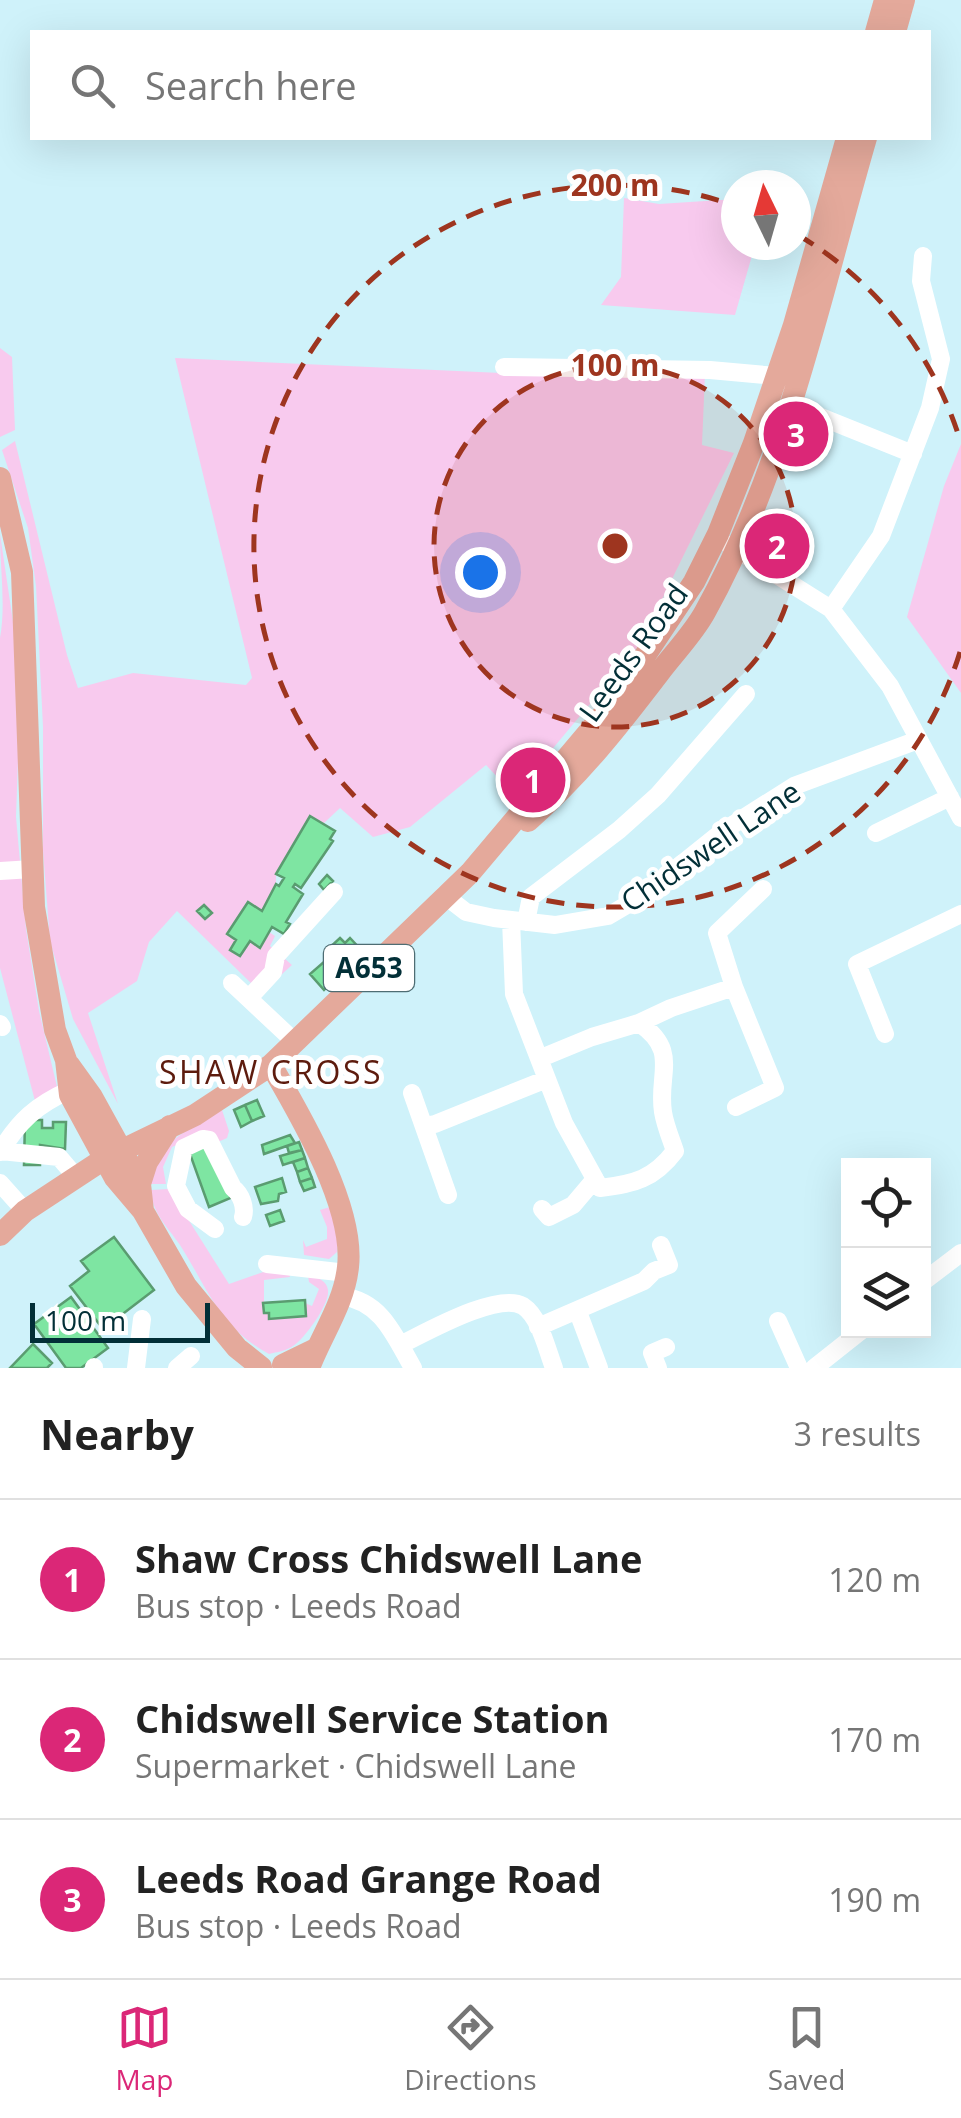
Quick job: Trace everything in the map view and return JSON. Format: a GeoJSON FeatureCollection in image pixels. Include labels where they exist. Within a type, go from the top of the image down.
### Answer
{"type":"FeatureCollection","features":[{"type":"Feature","properties":{"kind":"main road"},"geometry":{"type":"LineString","coordinates":[[877,30],[885,0]]}},
{"type":"Feature","properties":{"kind":"main road"},"geometry":{"type":"LineString","coordinates":[[896,30],[904,0]]}},
{"type":"Feature","properties":{"kind":"main road","name":"Leeds Road"},"geometry":{"type":"LineString","coordinates":[[470,873],[614,702],[694,582],[718,534],[754,442],[786,380],[794,325],[846,140]]}},
{"type":"Feature","properties":{"kind":"main road","name":"Leeds Road"},"geometry":{"type":"LineString","coordinates":[[0,1235],[25,1211],[112,1154],[230,1094],[271,1065],[444,895],[567,786],[618,730],[703,616],[736,552],[786,380],[865,140]]}},
{"type":"Feature","properties":{"kind":"main road"},"geometry":{"type":"LineString","coordinates":[[0,478],[22,572],[34,907],[55,1030],[66,1060],[70,1090],[112,1154],[140,1184]]}},
{"type":"Feature","properties":{"kind":"main road"},"geometry":{"type":"LineString","coordinates":[[288,1093],[287,1064],[294,1042]]}},
{"type":"Feature","properties":{"kind":"main road"},"geometry":{"type":"LineString","coordinates":[[66,1060],[92,1097],[112,1154],[115,1178],[143,1211],[186,1286],[240,1358],[273,1367],[313,1359],[330,1326],[349,1264],[343,1220],[315,1142],[271,1065]]}},
{"type":"Feature","properties":{"kind":"main road"},"geometry":{"type":"LineString","coordinates":[[143,1211],[140,1184],[146,1162],[170,1126]]}},
{"type":"Feature","properties":{"kind":"street"},"geometry":{"type":"LineString","coordinates":[[831,609],[881,536],[930,408],[942,358],[921,280],[923,256]]}},
{"type":"Feature","properties":{"kind":"street"},"geometry":{"type":"LineString","coordinates":[[504,367],[710,370],[786,380]]}},
{"type":"Feature","properties":{"kind":"street"},"geometry":{"type":"LineString","coordinates":[[816,415],[912,454]]}},
{"type":"Feature","properties":{"kind":"street"},"geometry":{"type":"LineString","coordinates":[[718,534],[736,552],[831,609],[890,686],[961,818]]}},
{"type":"Feature","properties":{"kind":"street"},"geometry":{"type":"LineString","coordinates":[[639,1023],[654,1033],[667,1064],[662,1087],[663,1114],[676,1151],[663,1168],[638,1184],[600,1188],[564,1124],[514,994],[518,921],[532,896],[658,795],[746,694]]}},
{"type":"Feature","properties":{"kind":"street","name":"Chidswell Lane"},"geometry":{"type":"LineString","coordinates":[[444,895],[466,912],[518,921],[555,925],[608,916],[642,896],[724,831],[794,786],[918,740]]}},
{"type":"Feature","properties":{"kind":"street"},"geometry":{"type":"LineString","coordinates":[[876,833],[950,796]]}},
{"type":"Feature","properties":{"kind":"street"},"geometry":{"type":"LineString","coordinates":[[0,871],[32,869]]}},
{"type":"Feature","properties":{"kind":"street"},"geometry":{"type":"LineString","coordinates":[[736,1107],[775,1088],[734,988],[717,933],[763,890]]}},
{"type":"Feature","properties":{"kind":"street"},"geometry":{"type":"LineString","coordinates":[[249,998],[272,972],[276,956],[334,892]]}},
{"type":"Feature","properties":{"kind":"street"},"geometry":{"type":"LineString","coordinates":[[885,1034],[857,964],[961,914]]}},
{"type":"Feature","properties":{"kind":"street"},"geometry":{"type":"LineString","coordinates":[[232,984],[294,1042]]}},
{"type":"Feature","properties":{"kind":"street"},"geometry":{"type":"LineString","coordinates":[[541,1058],[734,988]]}},
{"type":"Feature","properties":{"kind":"street"},"geometry":{"type":"LineString","coordinates":[[424,1126],[548,1080]]}},
{"type":"Feature","properties":{"kind":"street"},"geometry":{"type":"LineString","coordinates":[[70,1090],[50,1099],[17,1124],[0,1151],[59,1157],[76,1177]]}},
{"type":"Feature","properties":{"kind":"street"},"geometry":{"type":"LineString","coordinates":[[412,1093],[448,1195]]}},
{"type":"Feature","properties":{"kind":"street"},"geometry":{"type":"LineString","coordinates":[[215,1229],[188,1209],[176,1186],[183,1150],[203,1139],[209,1140],[238,1192],[245,1210],[243,1217]]}},
{"type":"Feature","properties":{"kind":"street"},"geometry":{"type":"LineString","coordinates":[[542,1209],[549,1217],[573,1205],[595,1179]]}},
{"type":"Feature","properties":{"kind":"street"},"geometry":{"type":"LineString","coordinates":[[0,1184],[25,1211]]}},
{"type":"Feature","properties":{"kind":"street"},"geometry":{"type":"LineString","coordinates":[[538,1327],[644,1281],[654,1271],[669,1265],[661,1245]]}},
{"type":"Feature","properties":{"kind":"street"},"geometry":{"type":"LineString","coordinates":[[931,1276],[961,1253]]}},
{"type":"Feature","properties":{"kind":"street"},"geometry":{"type":"LineString","coordinates":[[267,1264],[344,1284],[378,1309],[412,1368]]}},
{"type":"Feature","properties":{"kind":"street"},"geometry":{"type":"LineString","coordinates":[[400,1346],[500,1302],[522,1305],[538,1327],[554,1368]]}},
{"type":"Feature","properties":{"kind":"street"},"geometry":{"type":"LineString","coordinates":[[578,1312],[599,1368]]}},
{"type":"Feature","properties":{"kind":"street"},"geometry":{"type":"LineString","coordinates":[[136,1368],[142,1318]]}},
{"type":"Feature","properties":{"kind":"street"},"geometry":{"type":"LineString","coordinates":[[778,1321],[799,1368]]}},
{"type":"Feature","properties":{"kind":"street"},"geometry":{"type":"LineString","coordinates":[[814,1368],[852,1338]]}},
{"type":"Feature","properties":{"kind":"street"},"geometry":{"type":"LineString","coordinates":[[658,1368],[652,1353],[666,1347]]}},
{"type":"Feature","properties":{"kind":"shaded area"},"geometry":{"type":"Polygon","coordinates":[[[624,198],[659,204],[721,200],[721,260],[751,260],[735,315],[601,305],[621,277],[624,198]]]}},
{"type":"Feature","properties":{"kind":"shaded area"},"geometry":{"type":"Polygon","coordinates":[[[0,348],[12,357],[15,430],[0,437],[0,348]]]}},
{"type":"Feature","properties":{"kind":"shaded area"},"geometry":{"type":"Polygon","coordinates":[[[175,358],[501,373],[705,374],[702,445],[734,453],[640,644],[514,795],[486,765],[410,827],[373,837],[340,808],[323,824],[310,816],[276,873],[276,884],[262,911],[247,902],[227,934],[236,940],[230,950],[240,956],[250,941],[259,947],[269,932],[275,936],[270,946],[292,965],[271,984],[253,985],[177,911],[149,942],[137,981],[88,1013],[118,1104],[73,1019],[50,941],[43,850],[43,727],[36,586],[28,528],[2,450],[15,441],[78,688],[133,673],[246,685],[252,678],[175,358]]]}},
{"type":"Feature","properties":{"kind":"shaded area"},"geometry":{"type":"Polygon","coordinates":[[[961,444],[961,693],[907,617],[944,486],[961,444]]]}},
{"type":"Feature","properties":{"kind":"shaded area"},"geometry":{"type":"Polygon","coordinates":[[[0,534],[21,676],[16,817],[26,929],[39,1011],[58,1091],[35,1101],[0,968],[0,534]]]}},
{"type":"Feature","properties":{"kind":"shaded area"},"geometry":{"type":"Polygon","coordinates":[[[222,1110],[229,1131],[227,1138],[218,1142],[208,1132],[172,1147],[163,1167],[166,1184],[148,1184],[158,1158],[175,1139],[222,1110]]]}},
{"type":"Feature","properties":{"kind":"shaded area"},"geometry":{"type":"Polygon","coordinates":[[[169,1189],[229,1284],[269,1270],[289,1274],[290,1277],[264,1280],[264,1313],[269,1313],[269,1319],[305,1316],[305,1303],[312,1306],[319,1289],[309,1282],[310,1274],[326,1284],[325,1304],[298,1342],[269,1354],[226,1319],[154,1206],[151,1190],[169,1189]]]}},
{"type":"Feature","properties":{"kind":"shaded area"},"geometry":{"type":"Polygon","coordinates":[[[330,1207],[337,1252],[329,1259],[304,1255],[303,1240],[306,1247],[327,1239],[320,1210],[330,1207]]]}},
{"type":"Feature","properties":{"kind":"building"},"geometry":{"type":"Polygon","coordinates":[[[771,534],[790,542],[783,559],[764,551],[771,534]]]}},
{"type":"Feature","properties":{"kind":"building"},"geometry":{"type":"Polygon","coordinates":[[[310,816],[335,831],[330,839],[333,841],[301,888],[295,884],[293,887],[303,894],[286,922],[290,924],[284,934],[272,927],[260,948],[250,941],[240,956],[230,950],[236,940],[227,934],[248,902],[262,911],[276,884],[279,886],[284,878],[276,874],[310,816]]]}},
{"type":"Feature","properties":{"kind":"building"},"geometry":{"type":"Polygon","coordinates":[[[327,875],[333,881],[324,890],[319,884],[327,875]]]}},
{"type":"Feature","properties":{"kind":"building"},"geometry":{"type":"Polygon","coordinates":[[[204,905],[212,913],[205,919],[197,911],[204,905]]]}},
{"type":"Feature","properties":{"kind":"building"},"geometry":{"type":"Polygon","coordinates":[[[340,938],[345,943],[350,938],[364,953],[354,962],[351,958],[329,978],[333,981],[324,990],[310,974],[332,955],[327,950],[340,938]]]}},
{"type":"Feature","properties":{"kind":"building"},"geometry":{"type":"Polygon","coordinates":[[[257,1100],[264,1116],[252,1121],[245,1105],[257,1100]]]}},
{"type":"Feature","properties":{"kind":"building"},"geometry":{"type":"Polygon","coordinates":[[[245,1105],[252,1121],[241,1127],[234,1110],[245,1105]]]}},
{"type":"Feature","properties":{"kind":"building"},"geometry":{"type":"Polygon","coordinates":[[[25,1120],[42,1120],[42,1128],[53,1128],[53,1122],[66,1122],[65,1149],[40,1145],[40,1165],[24,1165],[25,1120]]]}},
{"type":"Feature","properties":{"kind":"building"},"geometry":{"type":"Polygon","coordinates":[[[290,1135],[295,1143],[264,1154],[262,1145],[290,1135]]]}},
{"type":"Feature","properties":{"kind":"building"},"geometry":{"type":"Polygon","coordinates":[[[299,1142],[302,1150],[289,1153],[287,1146],[299,1142]]]}},
{"type":"Feature","properties":{"kind":"building"},"geometry":{"type":"Polygon","coordinates":[[[204,1143],[233,1197],[209,1207],[190,1154],[204,1143]]]}},
{"type":"Feature","properties":{"kind":"building"},"geometry":{"type":"Polygon","coordinates":[[[302,1150],[305,1158],[283,1165],[280,1156],[302,1150]]]}},
{"type":"Feature","properties":{"kind":"building"},"geometry":{"type":"Polygon","coordinates":[[[305,1158],[308,1168],[297,1172],[293,1162],[305,1158]]]}},
{"type":"Feature","properties":{"kind":"building"},"geometry":{"type":"Polygon","coordinates":[[[308,1168],[312,1178],[300,1182],[297,1172],[308,1168]]]}},
{"type":"Feature","properties":{"kind":"building"},"geometry":{"type":"Polygon","coordinates":[[[282,1178],[286,1192],[279,1194],[278,1201],[261,1204],[255,1187],[282,1178]]]}},
{"type":"Feature","properties":{"kind":"building"},"geometry":{"type":"Polygon","coordinates":[[[312,1178],[315,1187],[304,1191],[300,1182],[312,1178]]]}},
{"type":"Feature","properties":{"kind":"building"},"geometry":{"type":"Polygon","coordinates":[[[280,1210],[284,1221],[270,1226],[266,1215],[280,1210]]]}},
{"type":"Feature","properties":{"kind":"building"},"geometry":{"type":"Polygon","coordinates":[[[114,1237],[154,1290],[103,1329],[70,1286],[89,1271],[81,1261],[114,1237]]]}},
{"type":"Feature","properties":{"kind":"building"},"geometry":{"type":"Polygon","coordinates":[[[71,1297],[108,1348],[81,1368],[66,1368],[34,1324],[71,1297]]]}},
{"type":"Feature","properties":{"kind":"building"},"geometry":{"type":"Polygon","coordinates":[[[305,1300],[306,1316],[269,1319],[269,1313],[264,1313],[263,1303],[305,1300]]]}},
{"type":"Feature","properties":{"kind":"building"},"geometry":{"type":"Polygon","coordinates":[[[33,1344],[52,1363],[47,1368],[10,1368],[33,1344]]]}},
{"type":"Feature","properties":{"kind":"place","name":"Leeds Road Grange Road"},"geometry":{"type":"Point","coordinates":[796,434]}},
{"type":"Feature","properties":{"kind":"place","name":"Chidswell Service Station"},"geometry":{"type":"Point","coordinates":[777,546]}},
{"type":"Feature","properties":{"kind":"place","name":"Shaw Cross Chidswell Lane"},"geometry":{"type":"Point","coordinates":[533,780]}},
{"type":"Feature","properties":{"kind":"district","name":"SHAW CROSS"},"geometry":{"type":"Point","coordinates":[271,1073]}}]}
